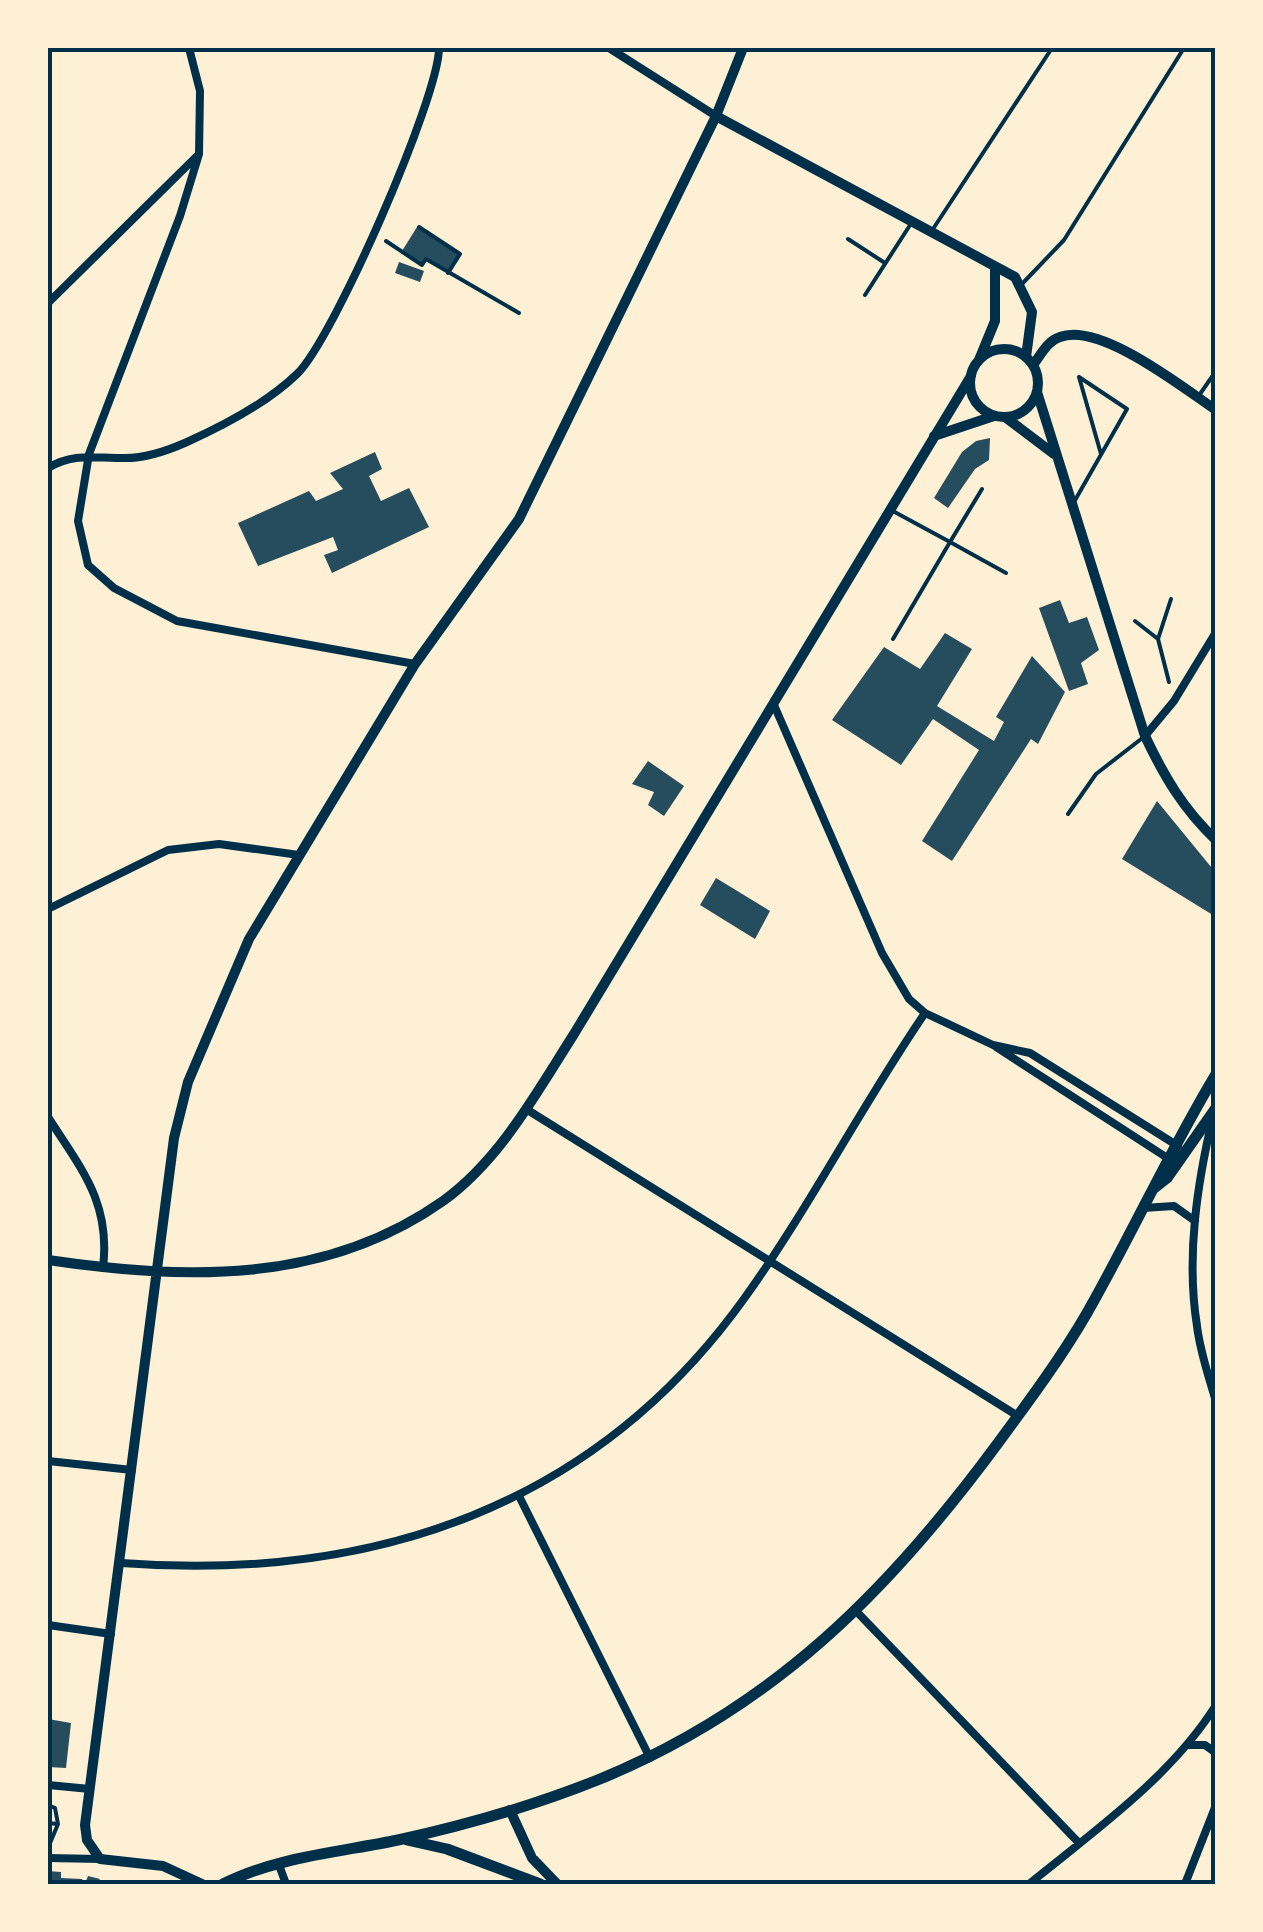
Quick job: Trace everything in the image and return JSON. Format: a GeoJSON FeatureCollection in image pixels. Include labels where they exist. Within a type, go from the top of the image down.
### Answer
{"type":"FeatureCollection","features":[{"type":"Feature","properties":{"kind":"main road"},"geometry":{"type":"LineString","coordinates":[[223,1884],[279,1865],[403,1839],[510,1810],[650,1758],[733,1712],[857,1612],[950,1508],[1086,1316],[1216,1074]]}},
{"type":"Feature","properties":{"kind":"main road"},"geometry":{"type":"LineString","coordinates":[[1180,1147],[1215,1108]]}},
{"type":"Feature","properties":{"kind":"main road"},"geometry":{"type":"LineString","coordinates":[[403,1839],[447,1849],[540,1884]]}},
{"type":"Feature","properties":{"kind":"street"},"geometry":{"type":"LineString","coordinates":[[189,48],[200,91],[199,154],[180,216],[88,454],[80,538],[88,565],[114,588],[177,621],[415,664]]}},
{"type":"Feature","properties":{"kind":"street"},"geometry":{"type":"LineString","coordinates":[[609,48],[716,116],[1021,285],[1032,312],[1030,361],[1054,455],[1145,736],[1166,782],[1188,813],[1216,840]]}},
{"type":"Feature","properties":{"kind":"street"},"geometry":{"type":"LineString","coordinates":[[100,1859],[87,1840],[85,1825],[174,1138],[188,1082],[249,939],[415,664],[520,519],[716,116],[743,48]]}},
{"type":"Feature","properties":{"kind":"street"},"geometry":{"type":"LineString","coordinates":[[48,468],[88,454],[121,458],[166,450],[240,415],[300,372],[325,332],[374,232],[441,49]]}},
{"type":"Feature","properties":{"kind":"street"},"geometry":{"type":"LineString","coordinates":[[48,303],[199,154]]}},
{"type":"Feature","properties":{"kind":"street"},"geometry":{"type":"LineString","coordinates":[[48,1260],[158,1272],[255,1272],[332,1257],[444,1200],[482,1164],[526,1109],[971,376],[994,322],[995,269]]}},
{"type":"Feature","properties":{"kind":"street"},"geometry":{"type":"LineString","coordinates":[[1030,361],[1060,336],[1093,336],[1216,410]]}},
{"type":"Feature","properties":{"kind":"street"},"geometry":{"type":"LineString","coordinates":[[978,362],[997,350],[1030,361]]}},
{"type":"Feature","properties":{"kind":"street"},"geometry":{"type":"LineString","coordinates":[[971,376],[977,404],[1054,455]]}},
{"type":"Feature","properties":{"kind":"street"},"geometry":{"type":"LineString","coordinates":[[933,436],[1025,410],[1037,392]]}},
{"type":"Feature","properties":{"kind":"street"},"geometry":{"type":"LineString","coordinates":[[1145,736],[1174,701],[1216,632]]}},
{"type":"Feature","properties":{"kind":"street"},"geometry":{"type":"LineString","coordinates":[[774,705],[882,954],[909,1000],[925,1013],[992,1045],[1172,1160]]}},
{"type":"Feature","properties":{"kind":"street"},"geometry":{"type":"LineString","coordinates":[[48,909],[168,850],[219,844],[299,855]]}},
{"type":"Feature","properties":{"kind":"street"},"geometry":{"type":"LineString","coordinates":[[121,1563],[220,1568],[312,1559],[432,1531],[520,1498],[598,1446],[698,1358],[769,1262],[925,1013]]}},
{"type":"Feature","properties":{"kind":"street"},"geometry":{"type":"LineString","coordinates":[[992,1045],[1030,1053],[1180,1147]]}},
{"type":"Feature","properties":{"kind":"street"},"geometry":{"type":"LineString","coordinates":[[1215,1108],[1197,1186],[1195,1222],[1196,1325],[1216,1402]]}},
{"type":"Feature","properties":{"kind":"street"},"geometry":{"type":"LineString","coordinates":[[526,1109],[1018,1416]]}},
{"type":"Feature","properties":{"kind":"street"},"geometry":{"type":"LineString","coordinates":[[48,1117],[101,1209],[107,1236],[103,1268]]}},
{"type":"Feature","properties":{"kind":"street"},"geometry":{"type":"LineString","coordinates":[[1143,1208],[1174,1206],[1195,1222]]}},
{"type":"Feature","properties":{"kind":"street"},"geometry":{"type":"LineString","coordinates":[[48,1461],[132,1470]]}},
{"type":"Feature","properties":{"kind":"street"},"geometry":{"type":"LineString","coordinates":[[520,1498],[650,1758]]}},
{"type":"Feature","properties":{"kind":"street"},"geometry":{"type":"LineString","coordinates":[[857,1612],[1079,1843]]}},
{"type":"Feature","properties":{"kind":"street"},"geometry":{"type":"LineString","coordinates":[[48,1625],[111,1634]]}},
{"type":"Feature","properties":{"kind":"street"},"geometry":{"type":"LineString","coordinates":[[1029,1884],[1186,1745],[1216,1706]]}},
{"type":"Feature","properties":{"kind":"street"},"geometry":{"type":"LineString","coordinates":[[1203,1725],[1208,1742],[1216,1750]]}},
{"type":"Feature","properties":{"kind":"street"},"geometry":{"type":"LineString","coordinates":[[1186,1745],[1205,1745],[1216,1750]]}},
{"type":"Feature","properties":{"kind":"street"},"geometry":{"type":"LineString","coordinates":[[48,1785],[90,1789]]}},
{"type":"Feature","properties":{"kind":"street"},"geometry":{"type":"LineString","coordinates":[[1186,1884],[1216,1804]]}},
{"type":"Feature","properties":{"kind":"street"},"geometry":{"type":"LineString","coordinates":[[510,1810],[525,1847],[557,1884]]}},
{"type":"Feature","properties":{"kind":"street"},"geometry":{"type":"LineString","coordinates":[[48,1858],[163,1866],[202,1884]]}},
{"type":"Feature","properties":{"kind":"street"},"geometry":{"type":"LineString","coordinates":[[279,1865],[286,1884]]}},
{"type":"Feature","properties":{"kind":"lane"},"geometry":{"type":"LineString","coordinates":[[931,233],[1052,48]]}},
{"type":"Feature","properties":{"kind":"lane"},"geometry":{"type":"LineString","coordinates":[[1021,285],[1064,240],[1184,48]]}},
{"type":"Feature","properties":{"kind":"lane"},"geometry":{"type":"LineString","coordinates":[[865,295],[912,222]]}},
{"type":"Feature","properties":{"kind":"lane"},"geometry":{"type":"LineString","coordinates":[[848,239],[886,263]]}},
{"type":"Feature","properties":{"kind":"lane"},"geometry":{"type":"LineString","coordinates":[[1197,398],[1216,371]]}},
{"type":"Feature","properties":{"kind":"lane"},"geometry":{"type":"LineString","coordinates":[[1071,506],[1102,457],[1127,409],[1079,376],[1102,457]]}},
{"type":"Feature","properties":{"kind":"lane"},"geometry":{"type":"LineString","coordinates":[[893,639],[982,489]]}},
{"type":"Feature","properties":{"kind":"lane"},"geometry":{"type":"LineString","coordinates":[[891,510],[1006,573]]}},
{"type":"Feature","properties":{"kind":"lane"},"geometry":{"type":"LineString","coordinates":[[1068,814],[1096,774],[1145,736]]}},
{"type":"Feature","properties":{"kind":"path"},"geometry":{"type":"LineString","coordinates":[[419,228],[460,254],[448,272]]}},
{"type":"Feature","properties":{"kind":"path"},"geometry":{"type":"LineString","coordinates":[[374,232],[422,265],[426,258],[519,313]]}},
{"type":"Feature","properties":{"kind":"path"},"geometry":{"type":"LineString","coordinates":[[1172,599],[1158,639],[1174,701]]}},
{"type":"Feature","properties":{"kind":"path"},"geometry":{"type":"LineString","coordinates":[[1135,621],[1158,639]]}},
{"type":"Feature","properties":{"kind":"path"},"geometry":{"type":"LineString","coordinates":[[48,1805],[54,1808],[58,1824],[48,1848]]}},
{"type":"Feature","properties":{"kind":"path"},"geometry":{"type":"LineString","coordinates":[[48,1823],[58,1824]]}},
{"type":"Feature","properties":{"kind":"building"},"geometry":{"type":"Polygon","coordinates":[[[417,227],[459,254],[449,271],[426,257],[422,263],[402,251],[417,227]]]}},
{"type":"Feature","properties":{"kind":"building"},"geometry":{"type":"Polygon","coordinates":[[[399,262],[424,271],[420,282],[395,273],[399,262]]]}},
{"type":"Feature","properties":{"kind":"building"},"geometry":{"type":"Polygon","coordinates":[[[990,438],[989,460],[975,469],[948,508],[934,498],[962,452],[976,441],[990,438]]]}},
{"type":"Feature","properties":{"kind":"building"},"geometry":{"type":"Polygon","coordinates":[[[375,452],[382,469],[369,476],[381,501],[409,488],[429,527],[332,573],[324,555],[338,550],[333,537],[258,566],[238,523],[309,491],[316,501],[343,489],[330,473],[375,452]]]}},
{"type":"Feature","properties":{"kind":"building"},"geometry":{"type":"Polygon","coordinates":[[[1060,600],[1069,623],[1087,617],[1099,650],[1081,663],[1088,684],[1069,691],[1039,608],[1060,600]]]}},
{"type":"Feature","properties":{"kind":"building"},"geometry":{"type":"Polygon","coordinates":[[[945,633],[972,649],[937,706],[994,741],[1004,722],[996,717],[1032,656],[1065,692],[1038,744],[1031,739],[952,861],[922,841],[979,750],[933,719],[901,765],[832,720],[884,647],[920,669],[945,633]]]}},
{"type":"Feature","properties":{"kind":"building"},"geometry":{"type":"Polygon","coordinates":[[[648,761],[684,786],[664,816],[648,805],[654,792],[632,784],[648,761]]]}},
{"type":"Feature","properties":{"kind":"building"},"geometry":{"type":"Polygon","coordinates":[[[1157,801],[1216,873],[1216,917],[1122,859],[1157,801]]]}},
{"type":"Feature","properties":{"kind":"building"},"geometry":{"type":"Polygon","coordinates":[[[716,878],[770,911],[755,939],[700,905],[716,878]]]}},
{"type":"Feature","properties":{"kind":"building"},"geometry":{"type":"Polygon","coordinates":[[[48,1719],[71,1723],[66,1768],[48,1767],[48,1719]]]}},
{"type":"Feature","properties":{"kind":"building"},"geometry":{"type":"Polygon","coordinates":[[[48,1871],[61,1872],[61,1878],[82,1879],[85,1884],[48,1884],[48,1871]]]}},
{"type":"Feature","properties":{"kind":"building"},"geometry":{"type":"Polygon","coordinates":[[[88,1876],[100,1879],[96,1884],[85,1884],[88,1876]]]}}]}
